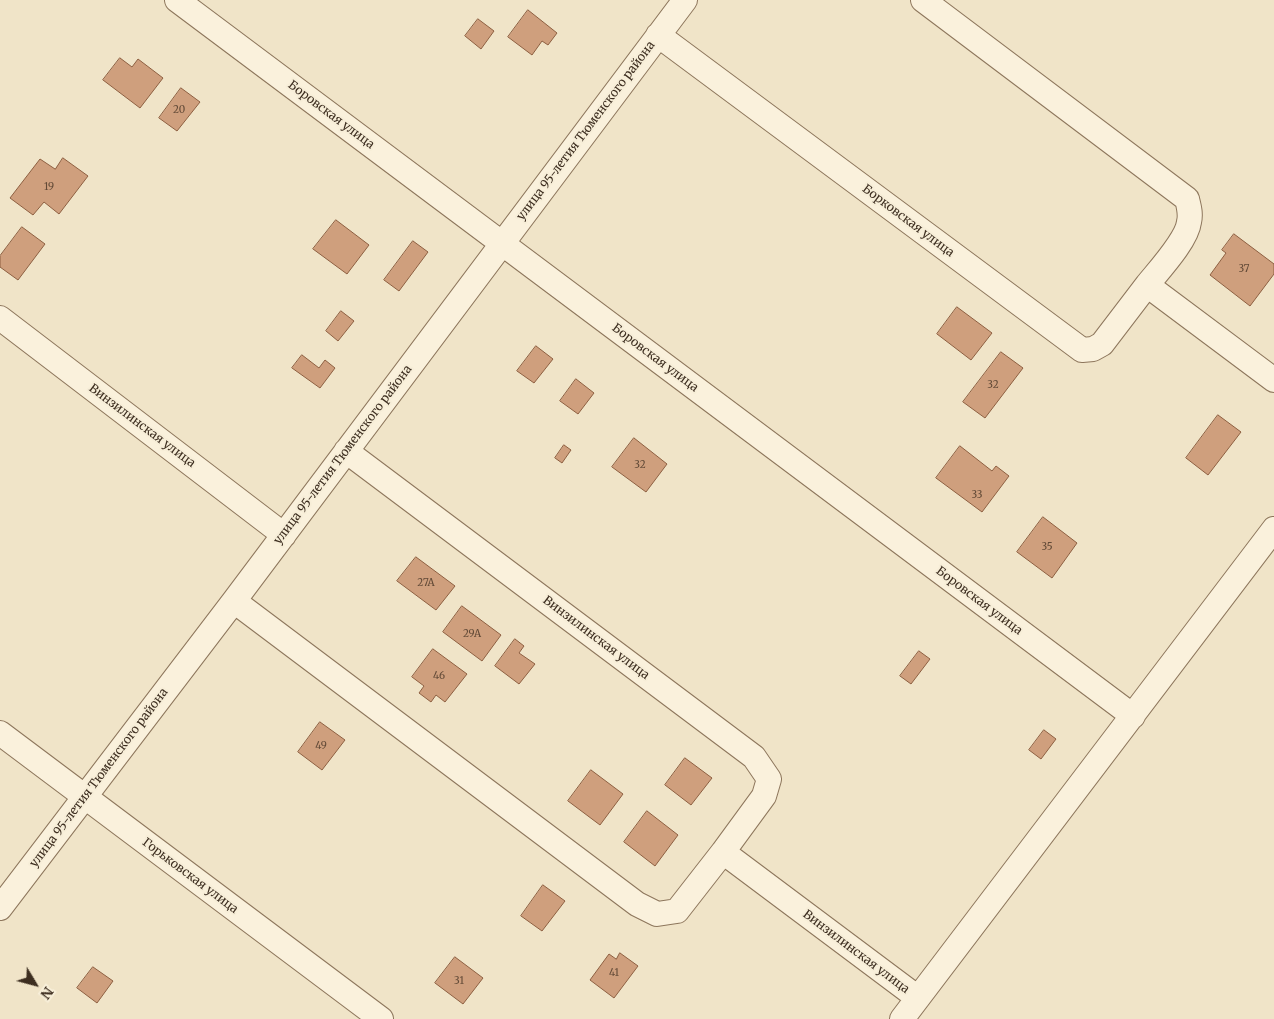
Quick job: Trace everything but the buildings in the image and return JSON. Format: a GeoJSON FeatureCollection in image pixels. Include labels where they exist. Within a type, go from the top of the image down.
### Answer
{"type":"FeatureCollection","features":[{"type":"Feature","properties":{"kind":"street","name":"Боровская улица"},"geometry":{"type":"LineString","coordinates":[[177,0],[1133,716]]}},
{"type":"Feature","properties":{"kind":"street","name":"улица 95-летия Тюменского района"},"geometry":{"type":"LineString","coordinates":[[0,908],[234,602],[685,0]]}},
{"type":"Feature","properties":{"kind":"street","name":"Борковская улица"},"geometry":{"type":"LineString","coordinates":[[658,35],[1082,350],[1092,349],[1102,344],[1182,240],[1189,225],[1190,212],[1187,199],[923,0]]}},
{"type":"Feature","properties":{"kind":"street"},"geometry":{"type":"LineString","coordinates":[[1147,285],[1274,380]]}},
{"type":"Feature","properties":{"kind":"street","name":"Винзилинская улица"},"geometry":{"type":"LineString","coordinates":[[0,318],[284,535]]}},
{"type":"Feature","properties":{"kind":"street","name":"Винзилинская улица"},"geometry":{"type":"LineString","coordinates":[[234,602],[637,904],[657,914],[678,911],[723,852],[764,796],[768,778],[754,757],[346,451]]}},
{"type":"Feature","properties":{"kind":"street"},"geometry":{"type":"LineString","coordinates":[[902,1019],[1274,529]]}},
{"type":"Feature","properties":{"kind":"street","name":"Горьковская улица"},"geometry":{"type":"LineString","coordinates":[[0,733],[381,1019]]}},
{"type":"Feature","properties":{"kind":"street","name":"Винзилинская улица"},"geometry":{"type":"LineString","coordinates":[[723,852],[918,998]]}}]}
